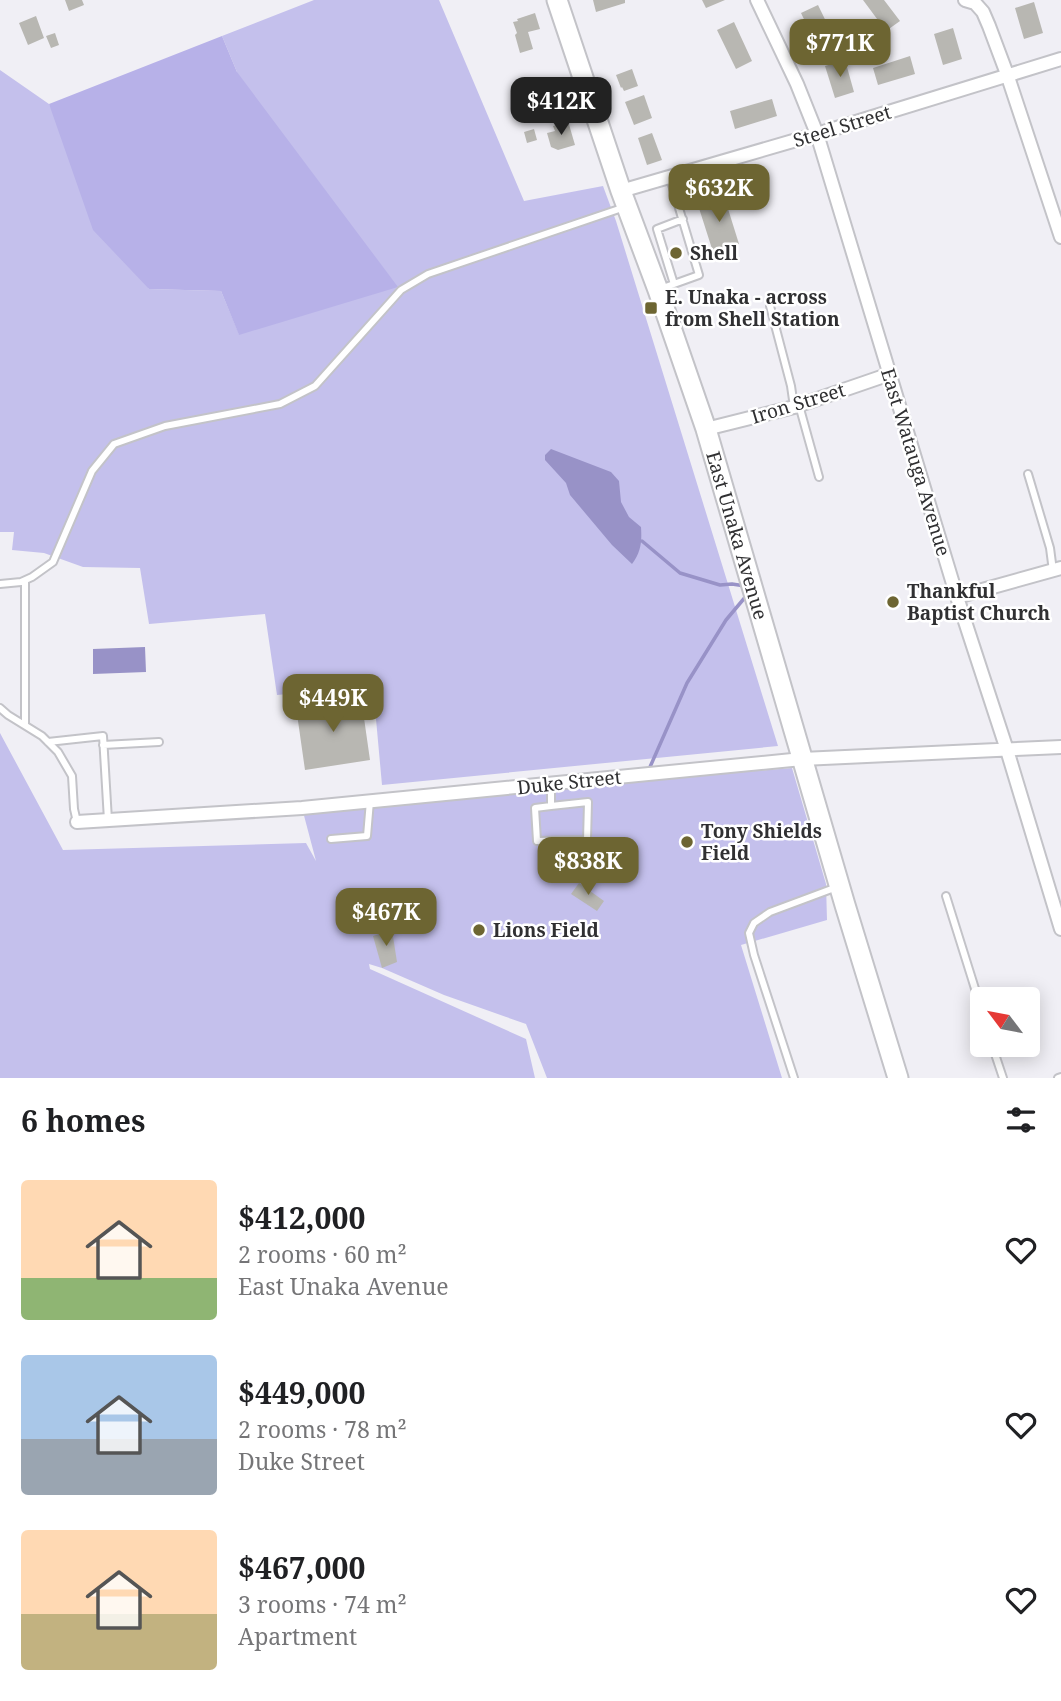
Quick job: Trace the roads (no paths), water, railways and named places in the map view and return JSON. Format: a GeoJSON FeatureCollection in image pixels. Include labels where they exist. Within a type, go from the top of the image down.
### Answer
{"type":"FeatureCollection","features":[{"type":"Feature","properties":{"kind":"main road","name":"East Unaka Avenue"},"geometry":{"type":"LineString","coordinates":[[557,0],[627,206],[666,287],[839,887],[898,1078]]}},
{"type":"Feature","properties":{"kind":"street","name":"East Watauga Avenue"},"geometry":{"type":"LineString","coordinates":[[757,0],[797,83],[817,134],[1061,929]]}},
{"type":"Feature","properties":{"kind":"street"},"geometry":{"type":"LineString","coordinates":[[973,1],[983,12],[1007,74],[1061,237]]}},
{"type":"Feature","properties":{"kind":"street","name":"Steel Street"},"geometry":{"type":"LineString","coordinates":[[627,206],[670,178],[1061,59]]}},
{"type":"Feature","properties":{"kind":"street","name":"Iron Street"},"geometry":{"type":"LineString","coordinates":[[706,429],[797,406],[890,374]]}},
{"type":"Feature","properties":{"kind":"street"},"geometry":{"type":"LineString","coordinates":[[957,597],[1057,570]]}},
{"type":"Feature","properties":{"kind":"street","name":"Duke Street"},"geometry":{"type":"LineString","coordinates":[[77,822],[302,808],[802,759],[1061,747]]}},
{"type":"Feature","properties":{"kind":"lane"},"geometry":{"type":"LineString","coordinates":[[0,584],[24,581],[53,562],[92,471],[114,444],[164,426],[280,404],[315,386],[401,290],[428,274],[627,206],[657,229],[670,263],[666,287],[699,275],[670,178]]}},
{"type":"Feature","properties":{"kind":"lane"},"geometry":{"type":"LineString","coordinates":[[657,229],[683,219]]}},
{"type":"Feature","properties":{"kind":"lane"},"geometry":{"type":"LineString","coordinates":[[680,244],[689,241]]}},
{"type":"Feature","properties":{"kind":"lane"},"geometry":{"type":"LineString","coordinates":[[685,259],[693,257]]}},
{"type":"Feature","properties":{"kind":"lane"},"geometry":{"type":"LineString","coordinates":[[770,306],[819,477]]}},
{"type":"Feature","properties":{"kind":"lane"},"geometry":{"type":"LineString","coordinates":[[1028,474],[1057,570]]}},
{"type":"Feature","properties":{"kind":"lane"},"geometry":{"type":"LineString","coordinates":[[24,581],[25,725]]}},
{"type":"Feature","properties":{"kind":"lane"},"geometry":{"type":"LineString","coordinates":[[0,708],[42,736],[58,752],[72,776],[77,822]]}},
{"type":"Feature","properties":{"kind":"lane"},"geometry":{"type":"LineString","coordinates":[[48,742],[103,736],[107,820]]}},
{"type":"Feature","properties":{"kind":"lane"},"geometry":{"type":"LineString","coordinates":[[103,745],[159,742]]}},
{"type":"Feature","properties":{"kind":"lane"},"geometry":{"type":"LineString","coordinates":[[551,783],[551,806]]}},
{"type":"Feature","properties":{"kind":"lane"},"geometry":{"type":"LineString","coordinates":[[331,839],[367,836],[370,801]]}},
{"type":"Feature","properties":{"kind":"lane"},"geometry":{"type":"LineString","coordinates":[[588,802],[587,840],[537,841],[535,808],[551,806],[588,802]]}},
{"type":"Feature","properties":{"kind":"lane"},"geometry":{"type":"LineString","coordinates":[[794,1078],[749,933],[754,923],[770,912],[839,887]]}},
{"type":"Feature","properties":{"kind":"lane"},"geometry":{"type":"LineString","coordinates":[[946,896],[974,987]]}},
{"type":"Feature","properties":{"kind":"lane"},"geometry":{"type":"LineString","coordinates":[[996,1057],[1003,1078]]}},
{"type":"Feature","properties":{"kind":"waterway"},"geometry":{"type":"LineString","coordinates":[[642,541],[680,573],[720,585],[745,586]]}},
{"type":"Feature","properties":{"kind":"waterway"},"geometry":{"type":"LineString","coordinates":[[650,767],[687,683],[726,620],[747,595]]}},
{"type":"Feature","properties":{"kind":"place","name":"Shell"},"geometry":{"type":"Point","coordinates":[676,253]}},
{"type":"Feature","properties":{"kind":"place","name":"E. Unaka - across from Shell Station"},"geometry":{"type":"Point","coordinates":[651,308]}},
{"type":"Feature","properties":{"kind":"place","name":"Thankful Baptist Church"},"geometry":{"type":"Point","coordinates":[893,602]}},
{"type":"Feature","properties":{"kind":"place","name":"Tony Shields Field"},"geometry":{"type":"Point","coordinates":[687,842]}},
{"type":"Feature","properties":{"kind":"place","name":"Lions Field"},"geometry":{"type":"Point","coordinates":[479,930]}}]}
